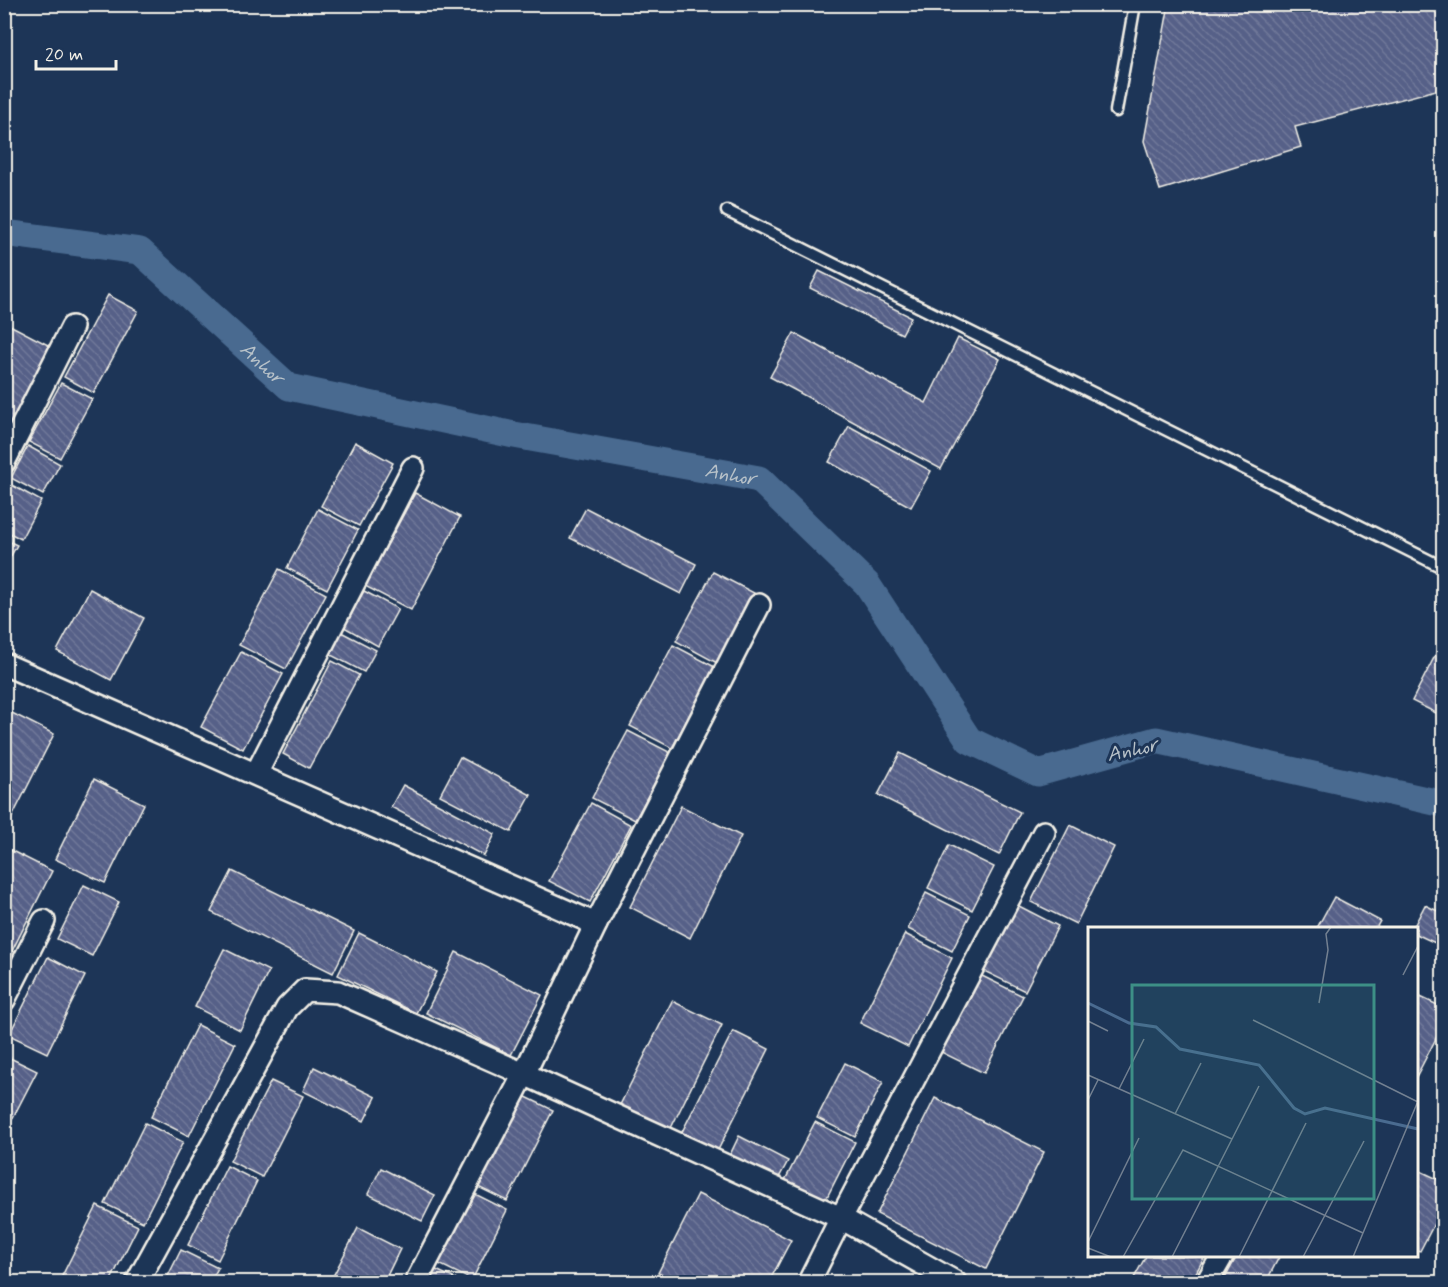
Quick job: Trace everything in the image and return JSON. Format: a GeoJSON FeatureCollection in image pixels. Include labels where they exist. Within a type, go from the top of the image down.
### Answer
{"type":"FeatureCollection","features":[{"type":"Feature","properties":{"kind":"street"},"geometry":{"type":"LineString","coordinates":[[4,462],[72,327]]}},
{"type":"Feature","properties":{"kind":"street"},"geometry":{"type":"LineString","coordinates":[[256,774],[413,468]]}},
{"type":"Feature","properties":{"kind":"street"},"geometry":{"type":"LineString","coordinates":[[416,1282],[524,1074],[596,924],[759,605]]}},
{"type":"Feature","properties":{"kind":"street"},"geometry":{"type":"LineString","coordinates":[[4,664],[596,924]]}},
{"type":"Feature","properties":{"kind":"street"},"geometry":{"type":"LineString","coordinates":[[809,1282],[1044,832]]}},
{"type":"Feature","properties":{"kind":"street"},"geometry":{"type":"LineString","coordinates":[[4,1000],[44,921]]}},
{"type":"Feature","properties":{"kind":"street"},"geometry":{"type":"LineString","coordinates":[[137,1282],[287,1008],[306,990],[338,992],[524,1074],[841,1218],[955,1282]]}},
{"type":"Feature","properties":{"kind":"street"},"geometry":{"type":"LineString","coordinates":[[1207,1282],[1221,1257]]}},
{"type":"Feature","properties":{"kind":"lane"},"geometry":{"type":"LineString","coordinates":[[1116,111],[1135,4]]}},
{"type":"Feature","properties":{"kind":"lane"},"geometry":{"type":"LineString","coordinates":[[727,212],[1443,568]]}},
{"type":"Feature","properties":{"kind":"building"},"geometry":{"type":"Polygon","coordinates":[[[1169,4],[1444,4],[1444,88],[1295,127],[1301,147],[1160,190],[1144,141],[1169,4]]]}},
{"type":"Feature","properties":{"kind":"building"},"geometry":{"type":"Polygon","coordinates":[[[819,271],[911,317],[902,334],[810,288],[819,271]]]}},
{"type":"Feature","properties":{"kind":"building"},"geometry":{"type":"Polygon","coordinates":[[[108,295],[138,311],[94,393],[64,377],[108,295]]]}},
{"type":"Feature","properties":{"kind":"building"},"geometry":{"type":"Polygon","coordinates":[[[4,322],[52,347],[4,436],[4,322]]]}},
{"type":"Feature","properties":{"kind":"building"},"geometry":{"type":"Polygon","coordinates":[[[794,333],[926,403],[958,338],[1000,359],[941,469],[770,377],[794,333]]]}},
{"type":"Feature","properties":{"kind":"building"},"geometry":{"type":"Polygon","coordinates":[[[61,383],[92,399],[60,458],[29,442],[61,383]]]}},
{"type":"Feature","properties":{"kind":"building"},"geometry":{"type":"Polygon","coordinates":[[[849,426],[931,471],[911,507],[829,462],[849,426]]]}},
{"type":"Feature","properties":{"kind":"building"},"geometry":{"type":"Polygon","coordinates":[[[355,442],[393,463],[359,526],[321,506],[355,442]]]}},
{"type":"Feature","properties":{"kind":"building"},"geometry":{"type":"Polygon","coordinates":[[[28,446],[60,464],[43,495],[11,478],[28,446]]]}},
{"type":"Feature","properties":{"kind":"building"},"geometry":{"type":"Polygon","coordinates":[[[8,483],[41,501],[21,539],[4,530],[4,490],[8,483]]]}},
{"type":"Feature","properties":{"kind":"building"},"geometry":{"type":"Polygon","coordinates":[[[415,493],[460,517],[411,610],[365,586],[415,493]]]}},
{"type":"Feature","properties":{"kind":"building"},"geometry":{"type":"Polygon","coordinates":[[[586,508],[696,564],[681,594],[570,538],[586,508]]]}},
{"type":"Feature","properties":{"kind":"building"},"geometry":{"type":"Polygon","coordinates":[[[318,509],[358,530],[327,589],[287,568],[318,509]]]}},
{"type":"Feature","properties":{"kind":"building"},"geometry":{"type":"Polygon","coordinates":[[[4,539],[17,545],[4,568],[4,539]]]}},
{"type":"Feature","properties":{"kind":"building"},"geometry":{"type":"Polygon","coordinates":[[[279,569],[326,594],[286,669],[239,645],[279,569]]]}},
{"type":"Feature","properties":{"kind":"building"},"geometry":{"type":"Polygon","coordinates":[[[713,572],[754,593],[717,663],[676,641],[713,572]]]}},
{"type":"Feature","properties":{"kind":"building"},"geometry":{"type":"Polygon","coordinates":[[[90,589],[144,618],[111,680],[57,651],[90,589]]]}},
{"type":"Feature","properties":{"kind":"building"},"geometry":{"type":"Polygon","coordinates":[[[364,591],[398,609],[378,646],[344,627],[364,591]]]}},
{"type":"Feature","properties":{"kind":"building"},"geometry":{"type":"Polygon","coordinates":[[[341,632],[376,650],[364,672],[329,654],[341,632]]]}},
{"type":"Feature","properties":{"kind":"building"},"geometry":{"type":"Polygon","coordinates":[[[1444,638],[1444,717],[1412,701],[1444,638]]]}},
{"type":"Feature","properties":{"kind":"building"},"geometry":{"type":"Polygon","coordinates":[[[673,645],[715,667],[672,748],[630,726],[673,645]]]}},
{"type":"Feature","properties":{"kind":"building"},"geometry":{"type":"Polygon","coordinates":[[[241,652],[283,674],[243,749],[201,727],[241,652]]]}},
{"type":"Feature","properties":{"kind":"building"},"geometry":{"type":"Polygon","coordinates":[[[332,661],[359,675],[309,768],[283,754],[332,661]]]}},
{"type":"Feature","properties":{"kind":"building"},"geometry":{"type":"Polygon","coordinates":[[[4,709],[54,734],[4,833],[4,709]]]}},
{"type":"Feature","properties":{"kind":"building"},"geometry":{"type":"Polygon","coordinates":[[[628,731],[671,753],[635,820],[592,798],[628,731]]]}},
{"type":"Feature","properties":{"kind":"building"},"geometry":{"type":"Polygon","coordinates":[[[900,753],[1020,812],[999,855],[878,795],[900,753]]]}},
{"type":"Feature","properties":{"kind":"building"},"geometry":{"type":"Polygon","coordinates":[[[460,757],[531,795],[511,832],[440,795],[460,757]]]}},
{"type":"Feature","properties":{"kind":"building"},"geometry":{"type":"Polygon","coordinates":[[[94,779],[144,804],[105,883],[55,859],[94,779]]]}},
{"type":"Feature","properties":{"kind":"building"},"geometry":{"type":"Polygon","coordinates":[[[403,785],[495,834],[484,856],[391,807],[403,785]]]}},
{"type":"Feature","properties":{"kind":"building"},"geometry":{"type":"Polygon","coordinates":[[[591,803],[631,825],[590,902],[549,881],[591,803]]]}},
{"type":"Feature","properties":{"kind":"building"},"geometry":{"type":"Polygon","coordinates":[[[681,806],[741,836],[690,938],[630,907],[681,806]]]}},
{"type":"Feature","properties":{"kind":"building"},"geometry":{"type":"Polygon","coordinates":[[[1070,825],[1114,847],[1076,924],[1031,902],[1070,825]]]}},
{"type":"Feature","properties":{"kind":"building"},"geometry":{"type":"Polygon","coordinates":[[[949,845],[994,867],[972,910],[928,888],[949,845]]]}},
{"type":"Feature","properties":{"kind":"building"},"geometry":{"type":"Polygon","coordinates":[[[8,849],[52,871],[11,953],[4,950],[4,856],[8,849]]]}},
{"type":"Feature","properties":{"kind":"building"},"geometry":{"type":"Polygon","coordinates":[[[232,871],[354,931],[333,973],[211,912],[232,871]]]}},
{"type":"Feature","properties":{"kind":"building"},"geometry":{"type":"Polygon","coordinates":[[[84,885],[119,902],[92,956],[57,939],[84,885]]]}},
{"type":"Feature","properties":{"kind":"building"},"geometry":{"type":"Polygon","coordinates":[[[926,893],[970,915],[952,951],[908,929],[926,893]]]}},
{"type":"Feature","properties":{"kind":"building"},"geometry":{"type":"Polygon","coordinates":[[[1334,897],[1380,921],[1377,927],[1318,927],[1334,897]]]}},
{"type":"Feature","properties":{"kind":"building"},"geometry":{"type":"Polygon","coordinates":[[[1017,905],[1058,926],[1025,991],[984,971],[1017,905]]]}},
{"type":"Feature","properties":{"kind":"building"},"geometry":{"type":"Polygon","coordinates":[[[1425,905],[1444,914],[1444,947],[1418,935],[1418,927],[1414,927],[1425,905]]]}},
{"type":"Feature","properties":{"kind":"building"},"geometry":{"type":"Polygon","coordinates":[[[359,933],[437,972],[416,1013],[338,975],[359,933]]]}},
{"type":"Feature","properties":{"kind":"building"},"geometry":{"type":"Polygon","coordinates":[[[905,934],[952,958],[908,1047],[860,1023],[905,934]]]}},
{"type":"Feature","properties":{"kind":"building"},"geometry":{"type":"Polygon","coordinates":[[[224,949],[269,971],[240,1030],[195,1007],[224,949]]]}},
{"type":"Feature","properties":{"kind":"building"},"geometry":{"type":"Polygon","coordinates":[[[456,952],[542,995],[511,1055],[426,1013],[456,952]]]}},
{"type":"Feature","properties":{"kind":"building"},"geometry":{"type":"Polygon","coordinates":[[[48,957],[85,976],[47,1053],[9,1035],[48,957]]]}},
{"type":"Feature","properties":{"kind":"building"},"geometry":{"type":"Polygon","coordinates":[[[980,975],[1023,996],[984,1073],[941,1052],[980,975]]]}},
{"type":"Feature","properties":{"kind":"building"},"geometry":{"type":"Polygon","coordinates":[[[1418,996],[1444,1008],[1444,1023],[1418,1073],[1418,996]]]}},
{"type":"Feature","properties":{"kind":"building"},"geometry":{"type":"Polygon","coordinates":[[[672,1001],[722,1025],[670,1130],[620,1105],[672,1001]]]}},
{"type":"Feature","properties":{"kind":"building"},"geometry":{"type":"Polygon","coordinates":[[[197,1025],[235,1044],[189,1136],[151,1117],[197,1025]]]}},
{"type":"Feature","properties":{"kind":"building"},"geometry":{"type":"Polygon","coordinates":[[[733,1031],[769,1049],[717,1152],[681,1134],[733,1031]]]}},
{"type":"Feature","properties":{"kind":"building"},"geometry":{"type":"Polygon","coordinates":[[[4,1055],[37,1071],[4,1135],[4,1055]]]}},
{"type":"Feature","properties":{"kind":"building"},"geometry":{"type":"Polygon","coordinates":[[[845,1063],[883,1082],[855,1137],[817,1118],[845,1063]]]}},
{"type":"Feature","properties":{"kind":"building"},"geometry":{"type":"Polygon","coordinates":[[[314,1067],[376,1097],[364,1121],[303,1091],[314,1067]]]}},
{"type":"Feature","properties":{"kind":"building"},"geometry":{"type":"Polygon","coordinates":[[[271,1081],[303,1096],[262,1177],[230,1161],[271,1081]]]}},
{"type":"Feature","properties":{"kind":"building"},"geometry":{"type":"Polygon","coordinates":[[[522,1095],[553,1110],[507,1201],[476,1186],[522,1095]]]}},
{"type":"Feature","properties":{"kind":"building"},"geometry":{"type":"Polygon","coordinates":[[[935,1098],[1044,1152],[986,1269],[877,1214],[935,1098]]]}},
{"type":"Feature","properties":{"kind":"building"},"geometry":{"type":"Polygon","coordinates":[[[815,1122],[855,1142],[822,1207],[782,1186],[815,1122]]]}},
{"type":"Feature","properties":{"kind":"building"},"geometry":{"type":"Polygon","coordinates":[[[145,1123],[183,1142],[143,1222],[105,1204],[145,1123]]]}},
{"type":"Feature","properties":{"kind":"building"},"geometry":{"type":"Polygon","coordinates":[[[739,1136],[788,1161],[776,1183],[728,1159],[739,1136]]]}},
{"type":"Feature","properties":{"kind":"building"},"geometry":{"type":"Polygon","coordinates":[[[227,1166],[257,1181],[218,1260],[188,1245],[227,1166]]]}},
{"type":"Feature","properties":{"kind":"building"},"geometry":{"type":"Polygon","coordinates":[[[381,1168],[435,1195],[422,1221],[368,1194],[381,1168]]]}},
{"type":"Feature","properties":{"kind":"building"},"geometry":{"type":"Polygon","coordinates":[[[1418,1170],[1444,1182],[1444,1205],[1420,1251],[1418,1250],[1418,1170]]]}},
{"type":"Feature","properties":{"kind":"building"},"geometry":{"type":"Polygon","coordinates":[[[473,1193],[507,1210],[472,1280],[437,1263],[473,1193]]]}},
{"type":"Feature","properties":{"kind":"building"},"geometry":{"type":"Polygon","coordinates":[[[698,1194],[791,1240],[769,1282],[676,1282],[658,1273],[698,1194]]]}},
{"type":"Feature","properties":{"kind":"building"},"geometry":{"type":"Polygon","coordinates":[[[97,1206],[138,1226],[110,1282],[59,1282],[97,1206]]]}},
{"type":"Feature","properties":{"kind":"building"},"geometry":{"type":"Polygon","coordinates":[[[358,1228],[400,1249],[384,1282],[330,1282],[358,1228]]]}},
{"type":"Feature","properties":{"kind":"building"},"geometry":{"type":"Polygon","coordinates":[[[181,1250],[218,1268],[210,1282],[165,1282],[181,1250]]]}},
{"type":"Feature","properties":{"kind":"building"},"geometry":{"type":"Polygon","coordinates":[[[1145,1257],[1204,1257],[1191,1282],[1142,1282],[1134,1278],[1145,1257]]]}},
{"type":"Feature","properties":{"kind":"building"},"geometry":{"type":"Polygon","coordinates":[[[1236,1257],[1279,1257],[1266,1282],[1223,1282],[1236,1257]]]}},
{"type":"Feature","properties":{"kind":"building"},"geometry":{"type":"Polygon","coordinates":[[[434,1269],[462,1282],[428,1282],[434,1269]]]}},
{"type":"Feature","properties":{"kind":"waterway","name":"Anhor"},"geometry":{"type":"LineString","coordinates":[[4,233],[140,251],[289,387],[514,435],[759,479],[867,584],[969,740],[1038,773],[1156,740],[1444,804]]}}]}
